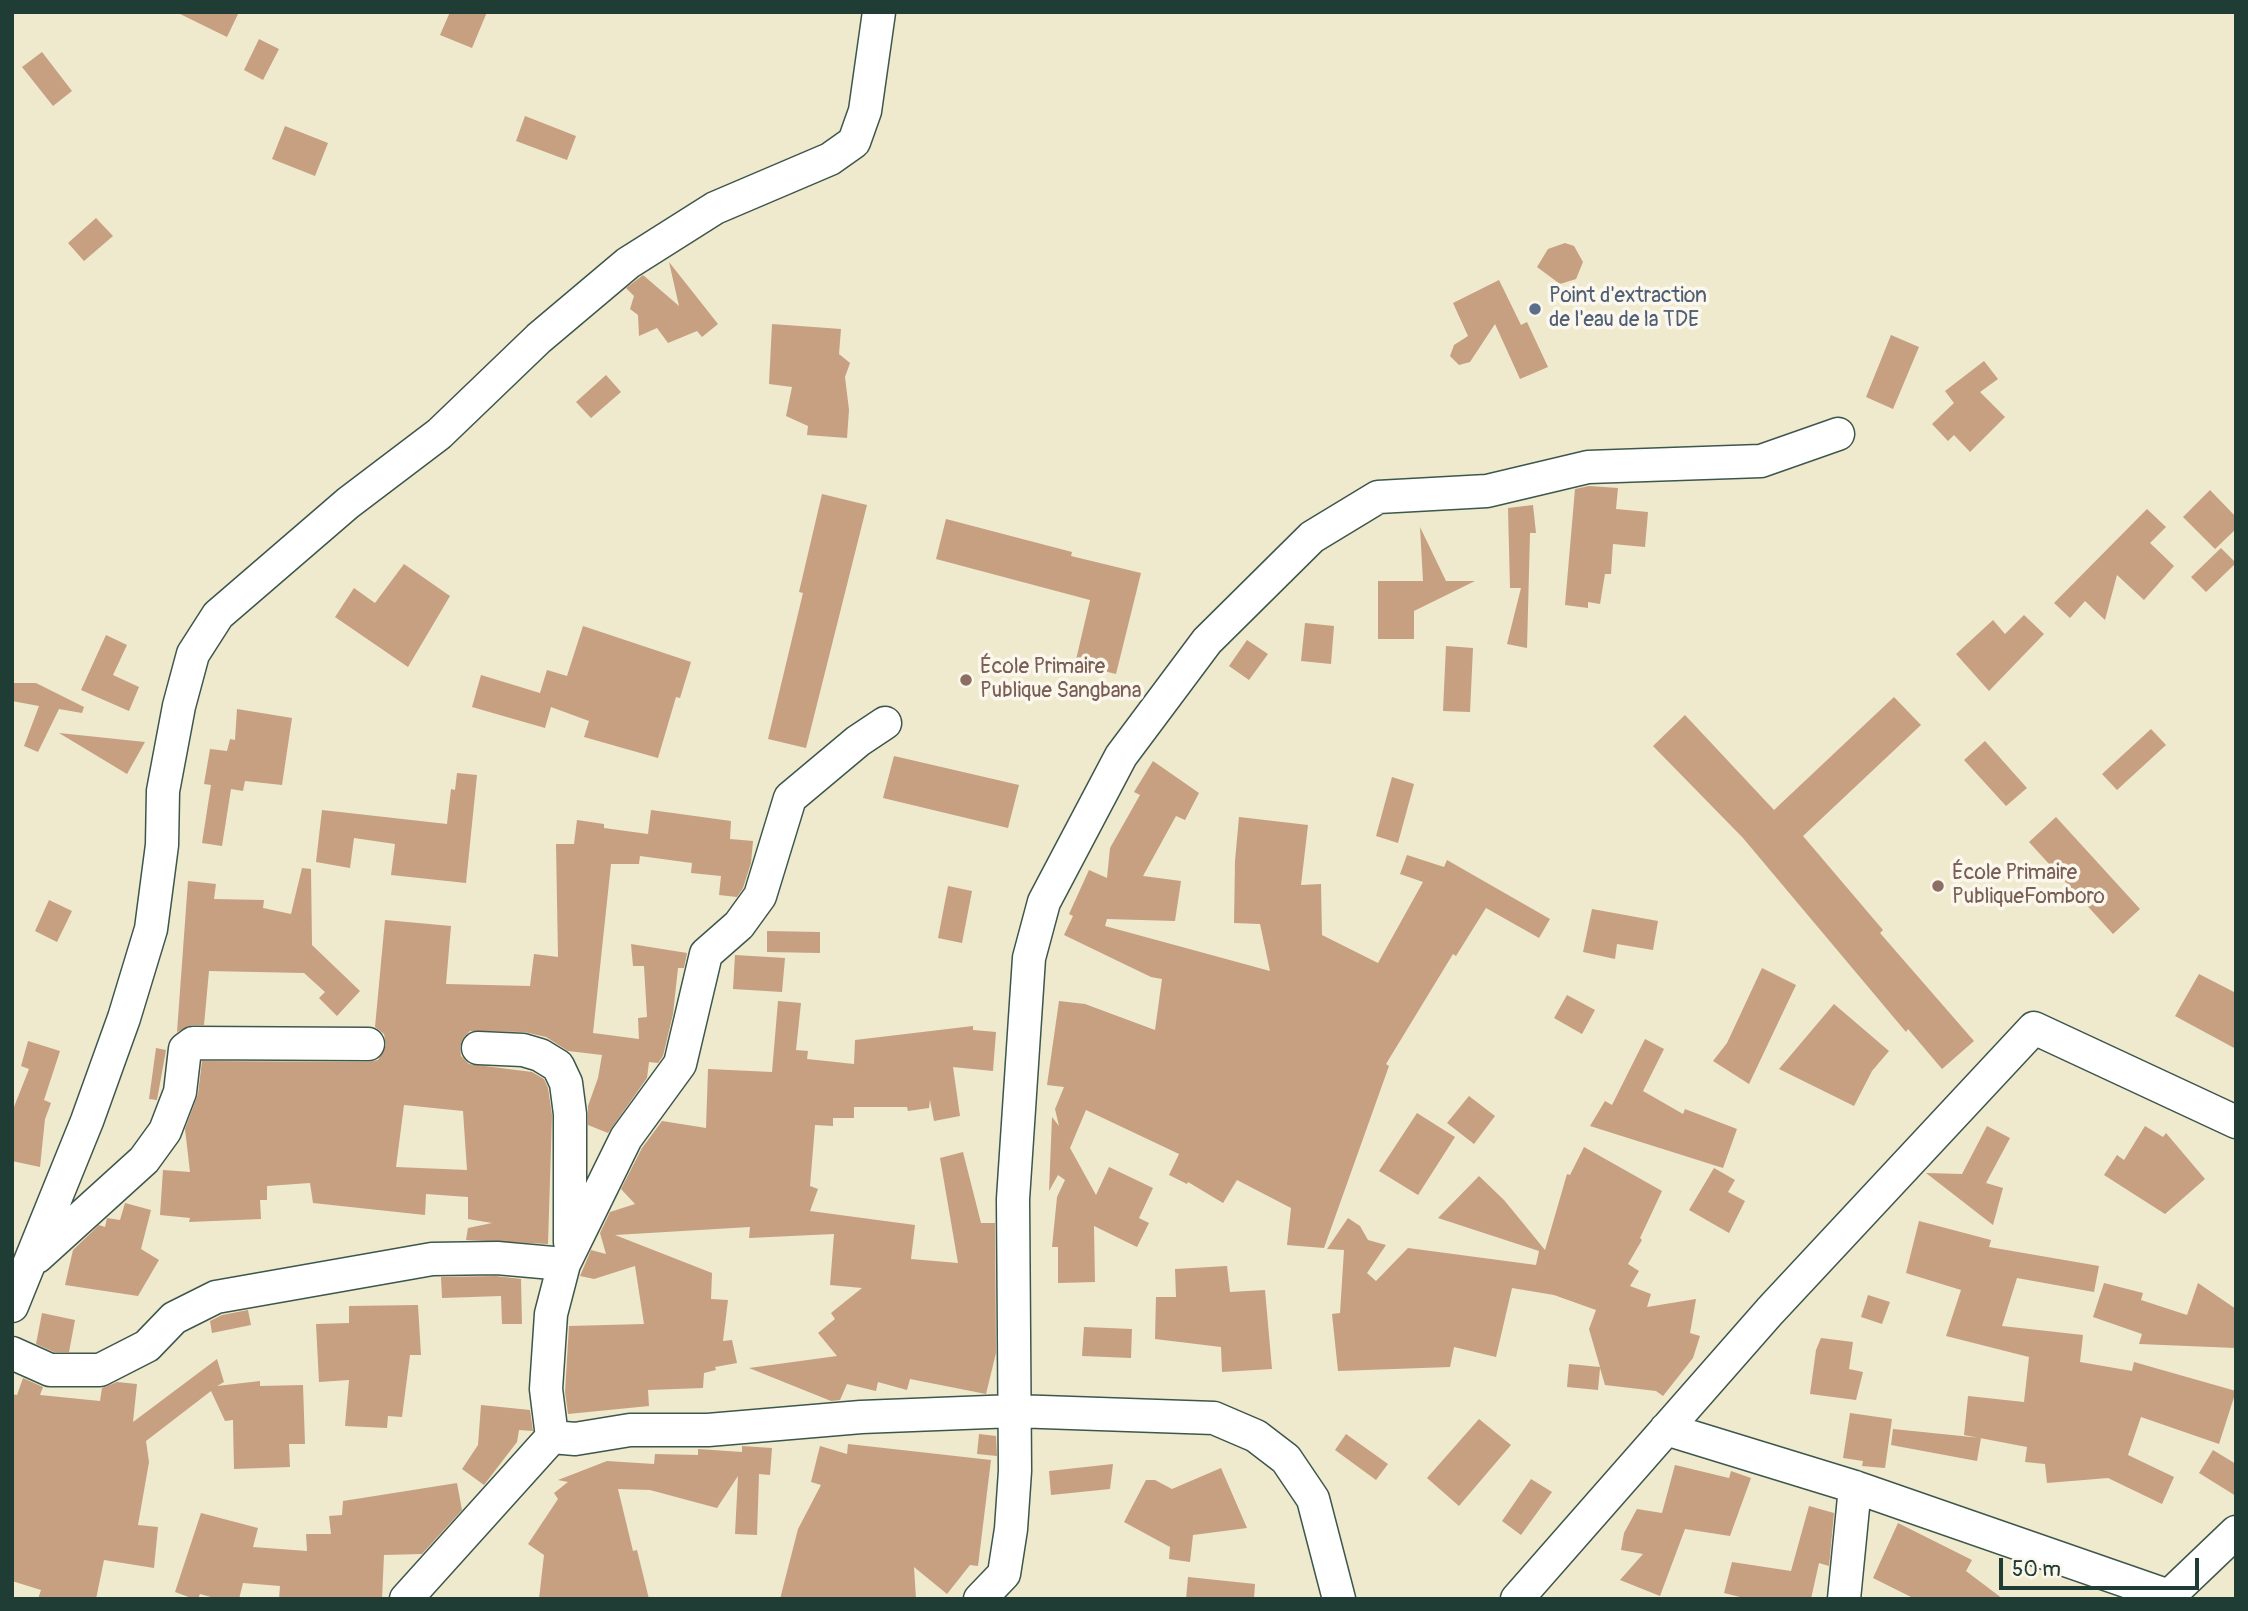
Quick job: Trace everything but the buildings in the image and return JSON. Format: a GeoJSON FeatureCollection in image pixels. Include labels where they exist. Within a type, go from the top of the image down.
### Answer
{"type":"FeatureCollection","features":[{"type":"Feature","properties":{"kind":"street"},"geometry":{"type":"LineString","coordinates":[[12,1306],[20,1263],[87,1121],[124,1018],[147,941],[162,845],[163,791],[179,706],[193,654],[218,615],[337,512],[439,434],[538,338],[628,263],[715,208],[830,159],[854,142],[864,111],[879,12]]}},
{"type":"Feature","properties":{"kind":"street"},"geometry":{"type":"LineString","coordinates":[[980,1599],[1004,1574],[1015,1471],[1013,1199],[1029,958],[1044,902],[1121,756],[1207,641],[1312,537],[1378,497],[1487,491],[1588,467],[1762,461],[1838,434]]}},
{"type":"Feature","properties":{"kind":"street"},"geometry":{"type":"LineString","coordinates":[[552,1437],[545,1389],[551,1314],[567,1255],[626,1138],[680,1064],[706,954],[739,925],[760,896],[790,798],[858,741],[885,723]]}},
{"type":"Feature","properties":{"kind":"street"},"geometry":{"type":"LineString","coordinates":[[1517,1599],[1892,1178],[2034,1028],[2236,1122]]}},
{"type":"Feature","properties":{"kind":"street"},"geometry":{"type":"LineString","coordinates":[[20,1263],[144,1160],[165,1131],[180,1092],[185,1049],[193,1043],[368,1044]]}},
{"type":"Feature","properties":{"kind":"street"},"geometry":{"type":"LineString","coordinates":[[478,1048],[523,1049],[540,1055],[558,1066],[566,1083],[570,1114],[567,1255]]}},
{"type":"Feature","properties":{"kind":"street"},"geometry":{"type":"LineString","coordinates":[[12,1353],[50,1370],[100,1370],[147,1346],[174,1318],[216,1297],[432,1259],[567,1255]]}},
{"type":"Feature","properties":{"kind":"street"},"geometry":{"type":"LineString","coordinates":[[552,1437],[575,1439],[630,1430],[708,1430],[861,1417],[1014,1411],[1214,1418],[1256,1436],[1286,1459],[1313,1499],[1339,1599]]}},
{"type":"Feature","properties":{"kind":"street"},"geometry":{"type":"LineString","coordinates":[[1666,1429],[1855,1488],[2169,1596],[2236,1532]]}},
{"type":"Feature","properties":{"kind":"street"},"geometry":{"type":"LineString","coordinates":[[406,1599],[552,1437]]}},
{"type":"Feature","properties":{"kind":"street"},"geometry":{"type":"LineString","coordinates":[[1844,1599],[1855,1488]]}},
{"type":"Feature","properties":{"kind":"place","name":"Point d'extraction de l'eau de la TDE"},"geometry":{"type":"Point","coordinates":[1535,309]}},
{"type":"Feature","properties":{"kind":"place","name":"École Primaire Publique Sangbana"},"geometry":{"type":"Point","coordinates":[966,680]}},
{"type":"Feature","properties":{"kind":"place","name":"École Primaire PubliqueFomboro"},"geometry":{"type":"Point","coordinates":[1938,886]}}]}
